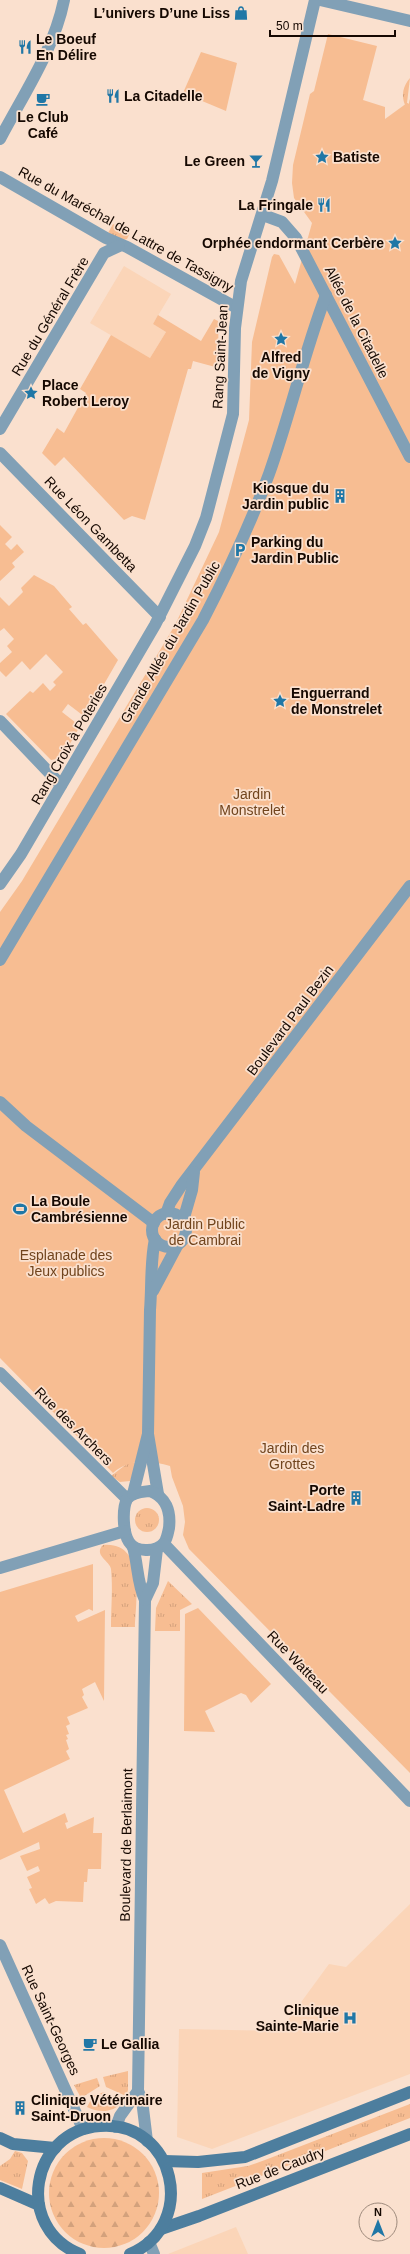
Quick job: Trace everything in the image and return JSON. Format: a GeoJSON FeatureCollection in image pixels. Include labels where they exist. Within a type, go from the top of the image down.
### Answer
{"type":"FeatureCollection","features":[{"type":"Feature","properties":{"kind":"main road","name":"Rue de Caudry"},"geometry":{"type":"LineString","coordinates":[[164,2161],[198,2162],[245,2157],[410,2092]]}},
{"type":"Feature","properties":{"kind":"main road"},"geometry":{"type":"LineString","coordinates":[[80,2254],[68,2248],[52,2234],[42,2215],[39,2205],[38,2190],[40,2175],[46,2161],[55,2148],[64,2140],[83,2129],[100,2126],[116,2127],[133,2132],[147,2141],[164,2161],[170,2178],[171,2192],[168,2212],[161,2229],[149,2242],[130,2254]]}},
{"type":"Feature","properties":{"kind":"main road","name":"Rue de Caudry"},"geometry":{"type":"LineString","coordinates":[[161,2229],[199,2216],[410,2134]]}},
{"type":"Feature","properties":{"kind":"main road"},"geometry":{"type":"LineString","coordinates":[[0,2138],[13,2144],[55,2148]]}},
{"type":"Feature","properties":{"kind":"main road"},"geometry":{"type":"LineString","coordinates":[[0,2188],[39,2205]]}},
{"type":"Feature","properties":{"kind":"street"},"geometry":{"type":"LineString","coordinates":[[0,139],[41,64],[59,18],[64,0]]}},
{"type":"Feature","properties":{"kind":"street","name":"Rang Saint-Jean"},"geometry":{"type":"LineString","coordinates":[[160,617],[198,539],[230,431],[234,409],[234,339],[241,281],[263,214],[315,0]]}},
{"type":"Feature","properties":{"kind":"street"},"geometry":{"type":"LineString","coordinates":[[320,0],[410,21]]}},
{"type":"Feature","properties":{"kind":"street","name":"Rue du Maréchal de Lattre de Tassigny"},"geometry":{"type":"LineString","coordinates":[[0,177],[119,246],[127,247],[237,308]]}},
{"type":"Feature","properties":{"kind":"street","name":"Allée de la Citadelle"},"geometry":{"type":"LineString","coordinates":[[263,214],[278,220],[289,228],[326,295],[410,457]]}},
{"type":"Feature","properties":{"kind":"street","name":"Rue du Général Frère"},"geometry":{"type":"LineString","coordinates":[[0,429],[104,254],[119,246]]}},
{"type":"Feature","properties":{"kind":"street","name":"Grande Allée du Jardin Public"},"geometry":{"type":"LineString","coordinates":[[0,960],[203,620],[232,564],[245,537],[269,473],[326,295]]}},
{"type":"Feature","properties":{"kind":"street","name":"Rue Léon Gambetta"},"geometry":{"type":"LineString","coordinates":[[0,453],[160,617]]}},
{"type":"Feature","properties":{"kind":"street","name":"Rang Croix à Poteries"},"geometry":{"type":"LineString","coordinates":[[0,884],[21,854],[160,617]]}},
{"type":"Feature","properties":{"kind":"street"},"geometry":{"type":"LineString","coordinates":[[0,721],[61,785]]}},
{"type":"Feature","properties":{"kind":"street","name":"Boulevard Paul Bezin"},"geometry":{"type":"LineString","coordinates":[[166,1214],[181,1186],[194,1172],[410,886]]}},
{"type":"Feature","properties":{"kind":"street"},"geometry":{"type":"LineString","coordinates":[[0,1102],[26,1126],[154,1223]]}},
{"type":"Feature","properties":{"kind":"street","name":"Boulevard Paul Bezin"},"geometry":{"type":"LineString","coordinates":[[183,1221],[192,1190],[194,1172]]}},
{"type":"Feature","properties":{"kind":"street"},"geometry":{"type":"LineString","coordinates":[[153,1291],[177,1246],[185,1236],[186,1228],[183,1221],[178,1216],[166,1214],[158,1217],[154,1223],[152,1232],[155,1239],[164,1247],[177,1246]]}},
{"type":"Feature","properties":{"kind":"street"},"geometry":{"type":"LineString","coordinates":[[155,1239],[151,1274],[153,1291],[150,1310],[148,1434],[158,1494]]}},
{"type":"Feature","properties":{"kind":"street","name":"Rue des Archers"},"geometry":{"type":"LineString","coordinates":[[0,1373],[130,1497]]}},
{"type":"Feature","properties":{"kind":"street"},"geometry":{"type":"LineString","coordinates":[[130,1497],[150,1491],[158,1494],[164,1500],[168,1515],[168,1532],[160,1546],[147,1550],[133,1547],[125,1532],[124,1514],[148,1434]]}},
{"type":"Feature","properties":{"kind":"street"},"geometry":{"type":"LineString","coordinates":[[0,1568],[125,1532]]}},
{"type":"Feature","properties":{"kind":"street","name":"Boulevard de Berlaimont"},"geometry":{"type":"LineString","coordinates":[[145,1600],[153,1583],[160,1546]]}},
{"type":"Feature","properties":{"kind":"street","name":"Rue Watteau"},"geometry":{"type":"LineString","coordinates":[[160,1546],[410,1801]]}},
{"type":"Feature","properties":{"kind":"street","name":"Boulevard de Berlaimont"},"geometry":{"type":"LineString","coordinates":[[133,1547],[137,1562],[139,1583],[145,1600],[138,2091],[142,2100],[147,2141]]}},
{"type":"Feature","properties":{"kind":"street","name":"Rue Saint-Georges"},"geometry":{"type":"LineString","coordinates":[[0,1944],[83,2129]]}},
{"type":"Feature","properties":{"kind":"street"},"geometry":{"type":"LineString","coordinates":[[116,2127],[120,2116],[138,2091]]}},
{"type":"Feature","properties":{"kind":"street"},"geometry":{"type":"LineString","coordinates":[[149,2242],[154,2254]]}},
{"type":"Feature","properties":{"kind":"shaded area"},"geometry":{"type":"Polygon","coordinates":[[[124,266],[171,294],[153,324],[166,332],[150,358],[90,323],[124,266]]]}},
{"type":"Feature","properties":{"kind":"shaded area","name":"Clinique Sainte-Marie"},"geometry":{"type":"Polygon","coordinates":[[[410,1904],[410,2074],[212,2149],[177,2137],[179,2029],[280,2031],[329,1964],[346,1967],[410,1904]]]}},
{"type":"Feature","properties":{"kind":"shaded area"},"geometry":{"type":"Polygon","coordinates":[[[236,2227],[248,2254],[168,2254],[236,2227]]]}},
{"type":"Feature","properties":{"kind":"green space","name":"Jardin Public de Cambrai"},"geometry":{"type":"Polygon","coordinates":[[[328,34],[377,46],[363,100],[385,107],[385,119],[407,103],[409,104],[410,99],[410,1773],[189,1549],[183,1535],[185,1522],[183,1506],[172,1477],[170,1466],[140,1462],[126,1465],[113,1473],[0,1358],[0,912],[22,881],[175,625],[219,532],[249,420],[252,342],[272,257],[274,254],[279,255],[295,284],[312,223],[294,198],[292,183],[293,165],[310,94],[314,91],[328,34]]]}},
{"type":"Feature","properties":{"kind":"green space"},"geometry":{"type":"Polygon","coordinates":[[[201,52],[237,63],[226,111],[183,93],[201,52]]]}},
{"type":"Feature","properties":{"kind":"green space"},"geometry":{"type":"Polygon","coordinates":[[[410,78],[407,103],[409,104],[410,99],[410,108],[405,105],[403,94],[404,87],[410,78]]]}},
{"type":"Feature","properties":{"kind":"green space"},"geometry":{"type":"Polygon","coordinates":[[[113,224],[130,233],[127,239],[123,240],[108,233],[113,224]]]}},
{"type":"Feature","properties":{"kind":"green space"},"geometry":{"type":"Polygon","coordinates":[[[158,315],[201,341],[214,319],[218,321],[219,368],[193,361],[191,369],[188,369],[145,520],[132,516],[124,520],[64,457],[55,466],[42,453],[57,428],[64,433],[86,393],[80,389],[111,335],[150,358],[166,332],[153,324],[158,315]]]}},
{"type":"Feature","properties":{"kind":"green space"},"geometry":{"type":"Polygon","coordinates":[[[0,525],[12,537],[5,544],[11,550],[17,544],[24,552],[12,563],[15,567],[0,581],[0,525]]]}},
{"type":"Feature","properties":{"kind":"green space"},"geometry":{"type":"Polygon","coordinates":[[[34,575],[54,586],[72,607],[69,609],[83,625],[86,623],[118,660],[85,717],[68,704],[62,712],[80,726],[62,758],[51,760],[6,714],[30,691],[33,693],[43,683],[50,691],[56,685],[53,682],[63,672],[46,654],[30,670],[22,661],[6,677],[0,671],[0,663],[12,652],[7,646],[14,639],[4,628],[0,631],[0,597],[9,606],[23,592],[21,588],[34,575]]]}},
{"type":"Feature","properties":{"kind":"green space"},"geometry":{"type":"Polygon","coordinates":[[[128,1463],[137,1463],[130,1481],[120,1482],[111,1476],[128,1463]]]}},
{"type":"Feature","properties":{"kind":"green space"},"geometry":{"type":"Polygon","coordinates":[[[147,1508],[156,1511],[159,1520],[156,1529],[147,1532],[138,1529],[135,1520],[138,1511],[147,1508]]]}},
{"type":"Feature","properties":{"kind":"green space"},"geometry":{"type":"Polygon","coordinates":[[[103,1545],[117,1546],[126,1552],[132,1562],[136,1574],[137,1588],[135,1627],[111,1627],[111,1569],[100,1552],[103,1545]]]}},
{"type":"Feature","properties":{"kind":"green space"},"geometry":{"type":"Polygon","coordinates":[[[93,1564],[93,1611],[89,1609],[75,1616],[78,1622],[105,1610],[104,1701],[95,1682],[82,1689],[84,1695],[82,1697],[88,1708],[67,1717],[70,1724],[66,1726],[69,1734],[66,1735],[68,1739],[66,1740],[69,1749],[66,1751],[70,1759],[4,1790],[23,1833],[65,1813],[68,1822],[65,1823],[67,1829],[94,1817],[93,1833],[102,1833],[101,1869],[88,1869],[87,1882],[84,1882],[83,1902],[56,1901],[49,1904],[45,1898],[36,1904],[29,1889],[32,1888],[27,1877],[40,1871],[38,1866],[27,1871],[20,1856],[40,1849],[39,1842],[0,1860],[0,1592],[93,1564]]]}},
{"type":"Feature","properties":{"kind":"green space"},"geometry":{"type":"Polygon","coordinates":[[[168,1581],[192,1604],[180,1610],[180,1631],[155,1631],[156,1608],[168,1581]]]}},
{"type":"Feature","properties":{"kind":"green space"},"geometry":{"type":"Polygon","coordinates":[[[198,1608],[271,1684],[251,1703],[246,1695],[241,1693],[205,1711],[215,1732],[184,1731],[185,1614],[198,1608]]]}},
{"type":"Feature","properties":{"kind":"green space"},"geometry":{"type":"Polygon","coordinates":[[[128,2071],[128,2090],[126,2096],[106,2087],[103,2077],[128,2071]]]}},
{"type":"Feature","properties":{"kind":"green space"},"geometry":{"type":"Polygon","coordinates":[[[97,2078],[100,2086],[81,2098],[74,2085],[97,2078]]]}},
{"type":"Feature","properties":{"kind":"green space"},"geometry":{"type":"Polygon","coordinates":[[[104,2092],[122,2102],[118,2106],[106,2111],[87,2107],[93,2096],[104,2092]]]}},
{"type":"Feature","properties":{"kind":"green space"},"geometry":{"type":"Polygon","coordinates":[[[410,2104],[410,2118],[202,2199],[202,2173],[248,2166],[410,2104]]]}},
{"type":"Feature","properties":{"kind":"green space"},"geometry":{"type":"Polygon","coordinates":[[[104,2138],[125,2142],[143,2154],[155,2172],[159,2193],[155,2214],[143,2232],[125,2244],[104,2248],[83,2244],[65,2232],[53,2214],[49,2193],[53,2172],[65,2154],[83,2142],[104,2138]]]}},
{"type":"Feature","properties":{"kind":"green space"},"geometry":{"type":"Polygon","coordinates":[[[15,2151],[22,2153],[28,2161],[22,2189],[0,2180],[0,2166],[10,2159],[15,2151]]]}},
{"type":"Feature","properties":{"kind":"place","name":"L’univers D’une Liss"},"geometry":{"type":"Point","coordinates":[241,13]}},
{"type":"Feature","properties":{"kind":"place","name":"Le Boeuf En Délire"},"geometry":{"type":"Point","coordinates":[25,47]}},
{"type":"Feature","properties":{"kind":"place","name":"La Citadelle"},"geometry":{"type":"Point","coordinates":[113,96]}},
{"type":"Feature","properties":{"kind":"place","name":"Le Club Café"},"geometry":{"type":"Point","coordinates":[43,99]}},
{"type":"Feature","properties":{"kind":"place","name":"Batiste"},"geometry":{"type":"Point","coordinates":[322,157]}},
{"type":"Feature","properties":{"kind":"place","name":"Le Green"},"geometry":{"type":"Point","coordinates":[256,161]}},
{"type":"Feature","properties":{"kind":"place","name":"La Fringale"},"geometry":{"type":"Point","coordinates":[324,205]}},
{"type":"Feature","properties":{"kind":"place","name":"Orphée endormant Cerbère"},"geometry":{"type":"Point","coordinates":[395,243]}},
{"type":"Feature","properties":{"kind":"place","name":"Alfred de Vigny"},"geometry":{"type":"Point","coordinates":[281,339]}},
{"type":"Feature","properties":{"kind":"place","name":"Place Robert Leroy"},"geometry":{"type":"Point","coordinates":[31,393]}},
{"type":"Feature","properties":{"kind":"place","name":"Kiosque du Jardin public"},"geometry":{"type":"Point","coordinates":[340,496]}},
{"type":"Feature","properties":{"kind":"place","name":"Parking du Jardin Public"},"geometry":{"type":"Point","coordinates":[240,550]}},
{"type":"Feature","properties":{"kind":"place","name":"Enguerrand de Monstrelet"},"geometry":{"type":"Point","coordinates":[280,701]}},
{"type":"Feature","properties":{"kind":"place","name":"La Boule Cambrésienne"},"geometry":{"type":"Point","coordinates":[20,1209]}},
{"type":"Feature","properties":{"kind":"place","name":"Porte Saint-Ladre"},"geometry":{"type":"Point","coordinates":[356,1498]}},
{"type":"Feature","properties":{"kind":"place","name":"Clinique Sainte-Marie"},"geometry":{"type":"Point","coordinates":[350,2018]}},
{"type":"Feature","properties":{"kind":"place","name":"Le Gallia"},"geometry":{"type":"Point","coordinates":[90,2044]}},
{"type":"Feature","properties":{"kind":"place","name":"Clinique Vétérinaire Saint-Druon"},"geometry":{"type":"Point","coordinates":[20,2108]}},
{"type":"Feature","properties":{"kind":"park label","name":"Jardin Monstrelet"},"geometry":{"type":"Point","coordinates":[252,802]}},
{"type":"Feature","properties":{"kind":"park label","name":"Esplanade des Jeux publics"},"geometry":{"type":"Point","coordinates":[66,1264]}},
{"type":"Feature","properties":{"kind":"park label","name":"Jardin des Grottes"},"geometry":{"type":"Point","coordinates":[292,1456]}}]}
